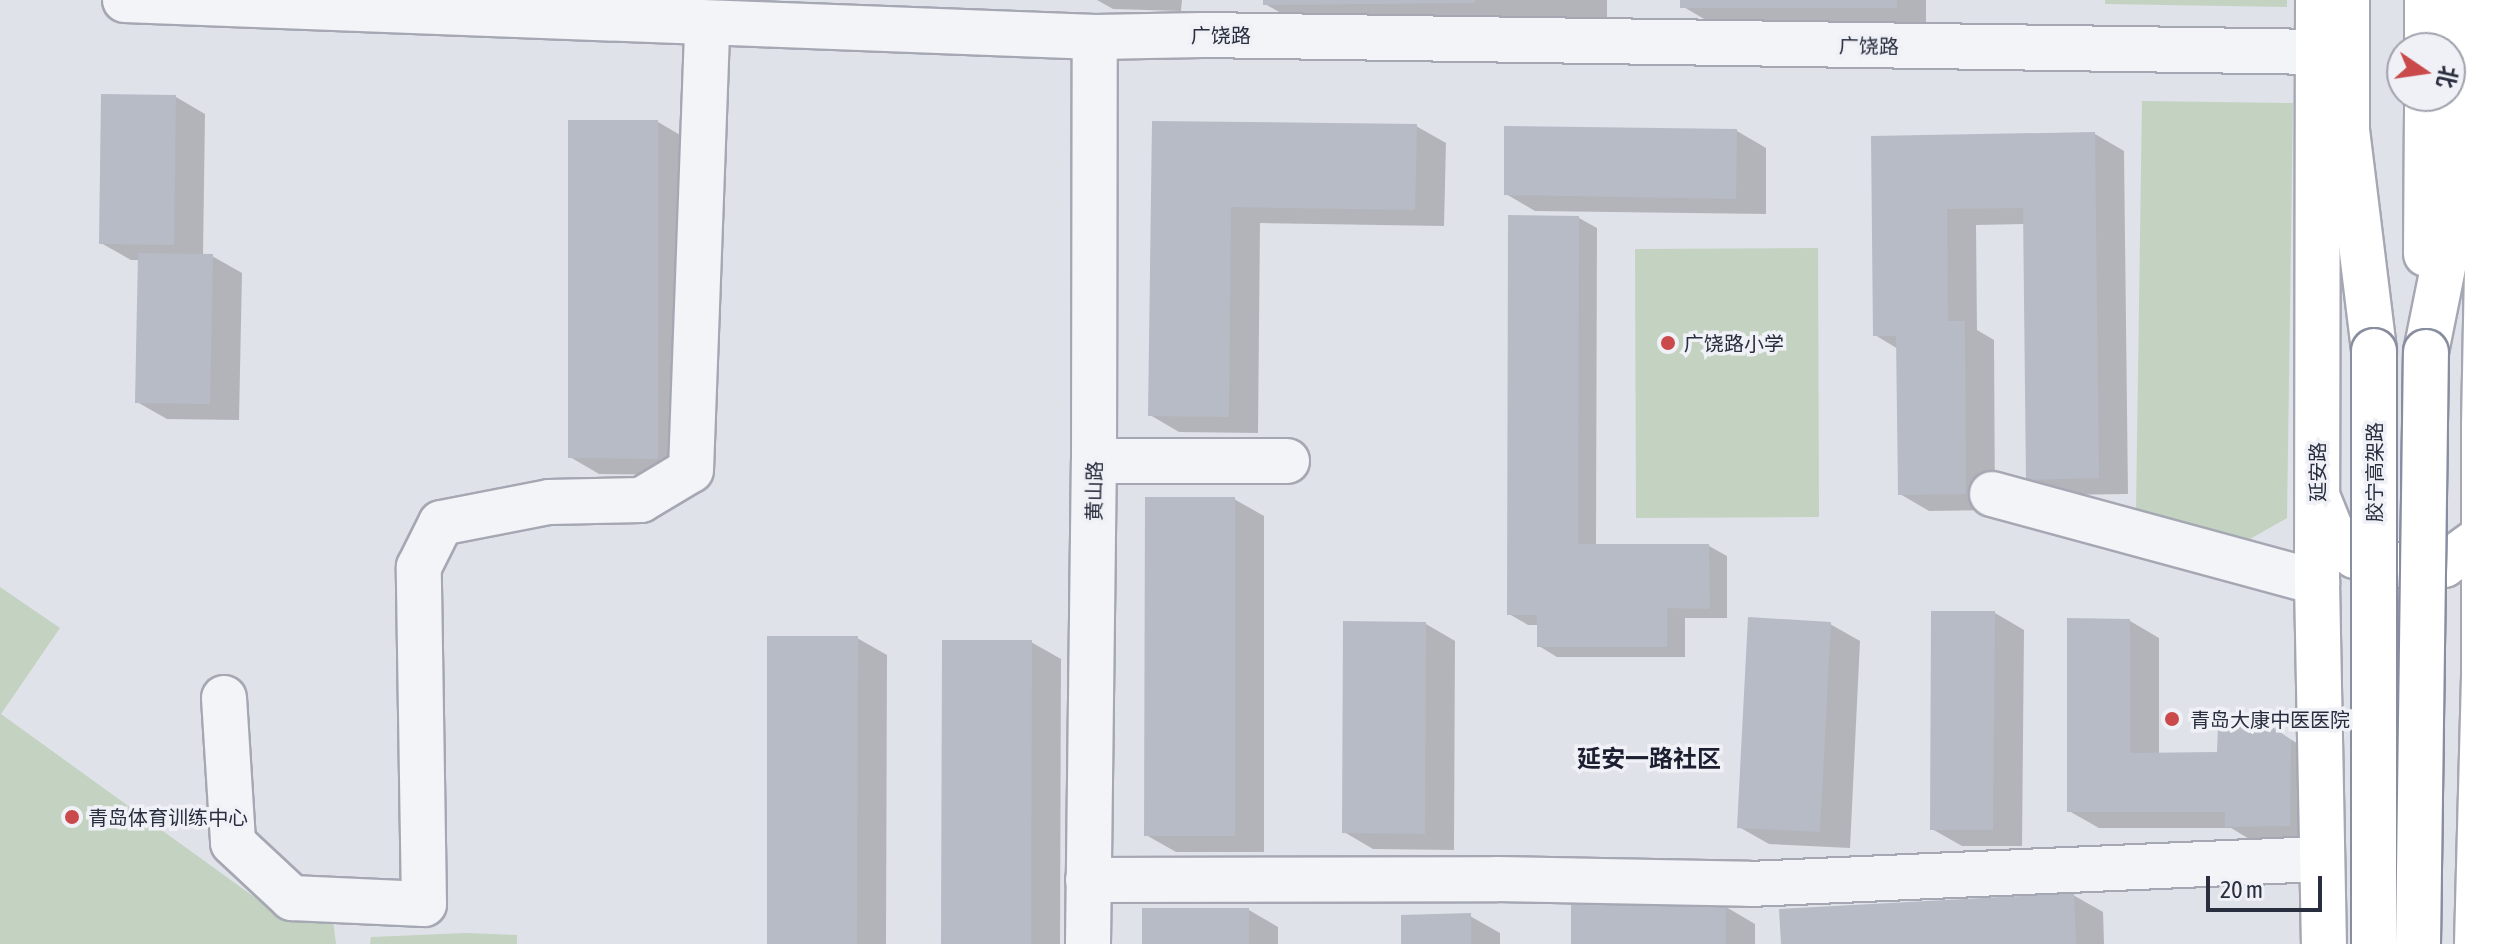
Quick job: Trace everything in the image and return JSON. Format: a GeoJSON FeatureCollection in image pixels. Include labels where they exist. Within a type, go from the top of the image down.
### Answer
{"type":"FeatureCollection","features":[{"type":"Feature","properties":{"kind":"main road","name":"延安路"},"geometry":{"type":"LineString","coordinates":[[2318,0],[2317,582],[2324,944]]}},
{"type":"Feature","properties":{"kind":"main road"},"geometry":{"type":"LineString","coordinates":[[2347,0],[2347,130],[2374,351]]}},
{"type":"Feature","properties":{"kind":"main road","name":"胶宁高架路"},"geometry":{"type":"LineString","coordinates":[[2374,944],[2376,0]]}},
{"type":"Feature","properties":{"kind":"main road"},"geometry":{"type":"LineString","coordinates":[[2427,0],[2427,32]]}},
{"type":"Feature","properties":{"kind":"main road"},"geometry":{"type":"LineString","coordinates":[[2426,352],[2467,148],[2465,0]]}},
{"type":"Feature","properties":{"kind":"main road"},"geometry":{"type":"LineString","coordinates":[[2477,944],[2495,54],[2492,0]]}},
{"type":"Feature","properties":{"kind":"main road"},"geometry":{"type":"LineString","coordinates":[[2418,944],[2427,112]]}},
{"type":"Feature","properties":{"kind":"main road"},"geometry":{"type":"LineString","coordinates":[[2317,496],[2333,535],[2355,556],[2389,565],[2444,565],[2485,535]]}},
{"type":"Feature","properties":{"kind":"street","name":"广饶路"},"geometry":{"type":"LineString","coordinates":[[125,0],[1095,37],[1201,17],[2318,52]]}},
{"type":"Feature","properties":{"kind":"street"},"geometry":{"type":"LineString","coordinates":[[224,698],[233,843],[292,898],[424,904],[419,567],[441,523],[549,502],[641,500],[691,470],[707,24]]}},
{"type":"Feature","properties":{"kind":"street","name":"黄山路"},"geometry":{"type":"LineString","coordinates":[[1088,944],[1095,37]]}},
{"type":"Feature","properties":{"kind":"street"},"geometry":{"type":"LineString","coordinates":[[1094,461],[1287,461]]}},
{"type":"Feature","properties":{"kind":"street"},"geometry":{"type":"LineString","coordinates":[[1992,494],[2317,582]]}},
{"type":"Feature","properties":{"kind":"street"},"geometry":{"type":"LineString","coordinates":[[1088,880],[1497,879],[1749,884],[2320,859]]}},
{"type":"Feature","properties":{"kind":"green space"},"geometry":{"type":"Polygon","coordinates":[[[2105,0],[2287,0],[2287,7],[2105,4],[2105,0]]]}},
{"type":"Feature","properties":{"kind":"green space"},"geometry":{"type":"Polygon","coordinates":[[[2142,101],[2293,103],[2287,518],[2243,543],[2136,510],[2142,101]]]}},
{"type":"Feature","properties":{"kind":"green space"},"geometry":{"type":"Polygon","coordinates":[[[1818,248],[1819,517],[1636,518],[1635,249],[1818,248]]]}},
{"type":"Feature","properties":{"kind":"green space","name":"青岛体育训练中心"},"geometry":{"type":"Polygon","coordinates":[[[0,587],[60,628],[1,714],[286,920],[333,919],[336,944],[0,944],[0,587]]]}},
{"type":"Feature","properties":{"kind":"green space"},"geometry":{"type":"Polygon","coordinates":[[[466,933],[517,935],[517,944],[370,944],[371,937],[466,933]]]}},
{"type":"Feature","properties":{"kind":"building"},"geometry":{"type":"Polygon","coordinates":[[[1263,0],[1475,0],[1475,3],[1263,5],[1263,0]]]}},
{"type":"Feature","properties":{"kind":"building"},"geometry":{"type":"Polygon","coordinates":[[[1680,0],[1897,0],[1897,8],[1680,8],[1680,0]]]}},
{"type":"Feature","properties":{"kind":"building"},"geometry":{"type":"Polygon","coordinates":[[[101,94],[176,95],[174,245],[99,244],[101,94]]]}},
{"type":"Feature","properties":{"kind":"building"},"geometry":{"type":"Polygon","coordinates":[[[568,120],[658,120],[658,459],[568,458],[568,120]]]}},
{"type":"Feature","properties":{"kind":"building"},"geometry":{"type":"Polygon","coordinates":[[[1152,121],[1417,124],[1415,210],[1231,207],[1229,417],[1148,416],[1152,121]]]}},
{"type":"Feature","properties":{"kind":"building"},"geometry":{"type":"Polygon","coordinates":[[[1504,126],[1737,129],[1736,199],[1504,195],[1504,126]]]}},
{"type":"Feature","properties":{"kind":"building"},"geometry":{"type":"Polygon","coordinates":[[[2095,132],[2099,478],[2026,480],[2023,208],[1947,209],[1948,321],[1965,321],[1966,494],[1898,495],[1896,336],[1873,336],[1871,136],[2095,132]]]}},
{"type":"Feature","properties":{"kind":"building"},"geometry":{"type":"Polygon","coordinates":[[[1508,215],[1579,216],[1578,544],[1709,544],[1710,609],[1667,608],[1667,647],[1537,647],[1537,615],[1507,615],[1508,215]]]}},
{"type":"Feature","properties":{"kind":"building"},"geometry":{"type":"Polygon","coordinates":[[[138,253],[213,254],[210,404],[135,403],[138,253]]]}},
{"type":"Feature","properties":{"kind":"building"},"geometry":{"type":"Polygon","coordinates":[[[1145,497],[1235,497],[1235,836],[1144,836],[1145,497]]]}},
{"type":"Feature","properties":{"kind":"building"},"geometry":{"type":"Polygon","coordinates":[[[1931,611],[1995,611],[1993,830],[1930,830],[1931,611]]]}},
{"type":"Feature","properties":{"kind":"building"},"geometry":{"type":"Polygon","coordinates":[[[1748,617],[1831,622],[1820,832],[1737,828],[1748,617]]]}},
{"type":"Feature","properties":{"kind":"building"},"geometry":{"type":"Polygon","coordinates":[[[2067,618],[2130,619],[2130,753],[2217,752],[2218,725],[2270,725],[2291,740],[2290,826],[2225,827],[2225,812],[2067,812],[2067,618]]]}},
{"type":"Feature","properties":{"kind":"building"},"geometry":{"type":"Polygon","coordinates":[[[1343,621],[1426,622],[1425,834],[1342,833],[1343,621]]]}},
{"type":"Feature","properties":{"kind":"building"},"geometry":{"type":"Polygon","coordinates":[[[767,636],[858,636],[857,944],[767,944],[767,636]]]}},
{"type":"Feature","properties":{"kind":"building"},"geometry":{"type":"Polygon","coordinates":[[[942,640],[1032,640],[1031,944],[941,944],[942,640]]]}},
{"type":"Feature","properties":{"kind":"building"},"geometry":{"type":"Polygon","coordinates":[[[2074,893],[2076,944],[1781,944],[1779,909],[2074,893]]]}},
{"type":"Feature","properties":{"kind":"building"},"geometry":{"type":"Polygon","coordinates":[[[1571,905],[1726,905],[1726,944],[1571,944],[1571,905]]]}},
{"type":"Feature","properties":{"kind":"building"},"geometry":{"type":"Polygon","coordinates":[[[1142,908],[1249,908],[1249,944],[1142,944],[1142,908]]]}},
{"type":"Feature","properties":{"kind":"building"},"geometry":{"type":"Polygon","coordinates":[[[1471,913],[1471,944],[1401,944],[1401,915],[1471,913]]]}},
{"type":"Feature","properties":{"kind":"place","name":"广饶路小学"},"geometry":{"type":"Point","coordinates":[1668,343]}},
{"type":"Feature","properties":{"kind":"place","name":"青岛大康中医医院"},"geometry":{"type":"Point","coordinates":[2172,719]}},
{"type":"Feature","properties":{"kind":"place","name":"青岛体育训练中心"},"geometry":{"type":"Point","coordinates":[72,817]}},
{"type":"Feature","properties":{"kind":"district","name":"延安一路社区"},"geometry":{"type":"Point","coordinates":[1649,759]}}]}
